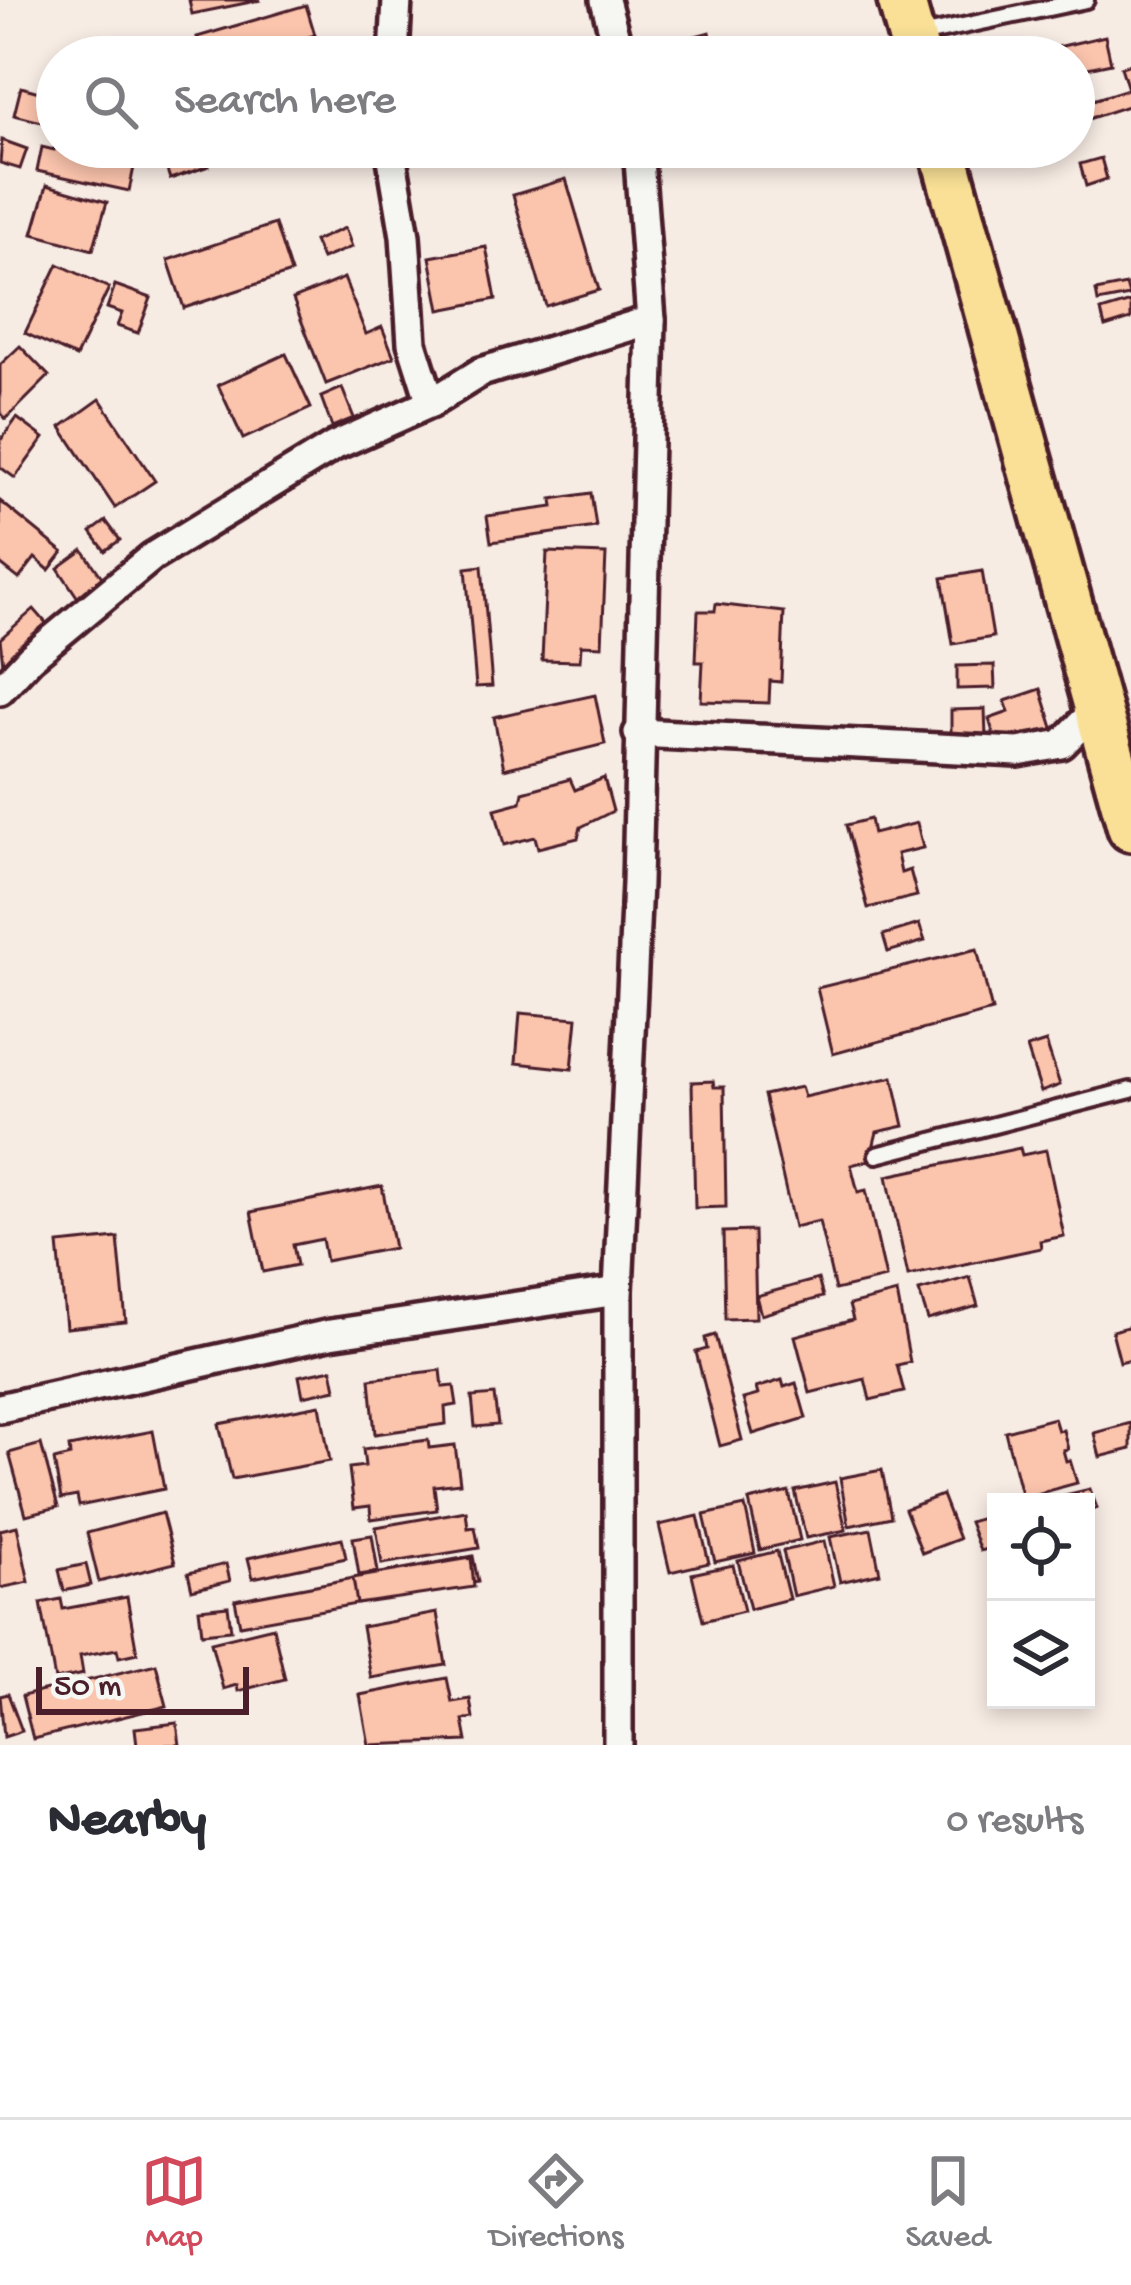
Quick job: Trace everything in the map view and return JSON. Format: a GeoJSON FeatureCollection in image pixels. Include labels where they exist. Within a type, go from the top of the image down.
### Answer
{"type":"FeatureCollection","features":[{"type":"Feature","properties":{"kind":"main road"},"geometry":{"type":"LineString","coordinates":[[948,168],[1131,828]]}},
{"type":"Feature","properties":{"kind":"street"},"geometry":{"type":"LineString","coordinates":[[395,36],[397,0]]}},
{"type":"Feature","properties":{"kind":"street"},"geometry":{"type":"LineString","coordinates":[[604,0],[614,36]]}},
{"type":"Feature","properties":{"kind":"street"},"geometry":{"type":"LineString","coordinates":[[393,168],[405,236],[412,343],[431,403]]}},
{"type":"Feature","properties":{"kind":"street"},"geometry":{"type":"LineString","coordinates":[[618,1745],[618,1291],[637,883],[651,320],[640,168]]}},
{"type":"Feature","properties":{"kind":"street"},"geometry":{"type":"LineString","coordinates":[[0,690],[30,658],[152,557],[334,446],[431,403],[482,372],[651,320]]}},
{"type":"Feature","properties":{"kind":"street"},"geometry":{"type":"LineString","coordinates":[[638,733],[1018,752],[1062,744],[1096,709]]}},
{"type":"Feature","properties":{"kind":"street"},"geometry":{"type":"LineString","coordinates":[[0,1408],[330,1334],[618,1291]]}},
{"type":"Feature","properties":{"kind":"lane"},"geometry":{"type":"LineString","coordinates":[[910,31],[1085,0]]}},
{"type":"Feature","properties":{"kind":"lane"},"geometry":{"type":"LineString","coordinates":[[877,1155],[1131,1090]]}},
{"type":"Feature","properties":{"kind":"building"},"geometry":{"type":"Polygon","coordinates":[[[189,0],[261,0],[192,14],[189,0]]]}},
{"type":"Feature","properties":{"kind":"building"},"geometry":{"type":"Polygon","coordinates":[[[306,5],[315,35],[312,36],[200,36],[306,5]]]}},
{"type":"Feature","properties":{"kind":"building"},"geometry":{"type":"Polygon","coordinates":[[[1105,36],[1111,63],[1095,66],[1095,38],[1105,36]]]}},
{"type":"Feature","properties":{"kind":"building"},"geometry":{"type":"Polygon","coordinates":[[[1131,64],[1131,105],[1095,117],[1095,99],[1128,89],[1121,67],[1131,64]]]}},
{"type":"Feature","properties":{"kind":"building"},"geometry":{"type":"Polygon","coordinates":[[[21,87],[36,91],[36,121],[14,115],[21,87]]]}},
{"type":"Feature","properties":{"kind":"building"},"geometry":{"type":"Polygon","coordinates":[[[2,140],[27,149],[20,169],[0,163],[2,140]]]}},
{"type":"Feature","properties":{"kind":"building"},"geometry":{"type":"Polygon","coordinates":[[[1101,158],[1107,179],[1086,186],[1081,168],[1095,168],[1095,160],[1101,158]]]}},
{"type":"Feature","properties":{"kind":"building"},"geometry":{"type":"Polygon","coordinates":[[[38,168],[134,168],[129,191],[38,168]]]}},
{"type":"Feature","properties":{"kind":"building"},"geometry":{"type":"Polygon","coordinates":[[[166,168],[203,168],[170,179],[166,168]]]}},
{"type":"Feature","properties":{"kind":"building"},"geometry":{"type":"Polygon","coordinates":[[[566,179],[599,290],[546,306],[513,195],[566,179]]]}},
{"type":"Feature","properties":{"kind":"building"},"geometry":{"type":"Polygon","coordinates":[[[47,185],[107,202],[93,250],[33,234],[47,185]]]}},
{"type":"Feature","properties":{"kind":"building"},"geometry":{"type":"Polygon","coordinates":[[[275,224],[291,273],[184,308],[168,260],[275,224]]]}},
{"type":"Feature","properties":{"kind":"building"},"geometry":{"type":"Polygon","coordinates":[[[345,228],[352,247],[322,259],[314,241],[345,228]]]}},
{"type":"Feature","properties":{"kind":"building"},"geometry":{"type":"Polygon","coordinates":[[[486,247],[496,299],[440,310],[430,257],[486,247]]]}},
{"type":"Feature","properties":{"kind":"building"},"geometry":{"type":"Polygon","coordinates":[[[58,264],[109,288],[76,357],[25,333],[58,264]]]}},
{"type":"Feature","properties":{"kind":"building"},"geometry":{"type":"Polygon","coordinates":[[[344,278],[366,334],[382,327],[394,357],[326,384],[293,299],[344,278]]]}},
{"type":"Feature","properties":{"kind":"building"},"geometry":{"type":"Polygon","coordinates":[[[115,285],[151,298],[138,333],[117,326],[122,313],[107,308],[115,285]]]}},
{"type":"Feature","properties":{"kind":"building"},"geometry":{"type":"Polygon","coordinates":[[[1126,285],[1129,296],[1098,302],[1096,291],[1126,285]]]}},
{"type":"Feature","properties":{"kind":"building"},"geometry":{"type":"Polygon","coordinates":[[[1131,302],[1131,319],[1105,327],[1101,311],[1131,302]]]}},
{"type":"Feature","properties":{"kind":"building"},"geometry":{"type":"Polygon","coordinates":[[[20,346],[49,376],[6,419],[0,412],[0,365],[20,346]]]}},
{"type":"Feature","properties":{"kind":"building"},"geometry":{"type":"Polygon","coordinates":[[[286,354],[311,408],[243,439],[218,385],[286,354]]]}},
{"type":"Feature","properties":{"kind":"building"},"geometry":{"type":"Polygon","coordinates":[[[342,388],[354,418],[332,427],[321,397],[342,388]]]}},
{"type":"Feature","properties":{"kind":"building"},"geometry":{"type":"Polygon","coordinates":[[[100,399],[155,481],[115,508],[61,427],[100,399]]]}},
{"type":"Feature","properties":{"kind":"building"},"geometry":{"type":"Polygon","coordinates":[[[17,418],[44,438],[15,478],[0,467],[0,441],[17,418]]]}},
{"type":"Feature","properties":{"kind":"building"},"geometry":{"type":"Polygon","coordinates":[[[591,493],[596,527],[491,542],[487,516],[553,507],[552,499],[591,493]]]}},
{"type":"Feature","properties":{"kind":"building"},"geometry":{"type":"Polygon","coordinates":[[[0,501],[63,552],[49,570],[35,558],[19,579],[0,564],[0,501]]]}},
{"type":"Feature","properties":{"kind":"building"},"geometry":{"type":"Polygon","coordinates":[[[106,521],[120,540],[105,551],[91,532],[106,521]]]}},
{"type":"Feature","properties":{"kind":"building"},"geometry":{"type":"Polygon","coordinates":[[[83,550],[104,580],[78,598],[58,568],[83,550]]]}},
{"type":"Feature","properties":{"kind":"building"},"geometry":{"type":"Polygon","coordinates":[[[547,552],[606,554],[602,646],[581,645],[580,661],[542,660],[547,552]]]}},
{"type":"Feature","properties":{"kind":"building"},"geometry":{"type":"Polygon","coordinates":[[[482,566],[492,686],[476,687],[466,568],[482,566]]]}},
{"type":"Feature","properties":{"kind":"building"},"geometry":{"type":"Polygon","coordinates":[[[982,571],[993,637],[953,644],[942,578],[982,571]]]}},
{"type":"Feature","properties":{"kind":"building"},"geometry":{"type":"Polygon","coordinates":[[[716,604],[784,612],[781,682],[770,681],[769,703],[701,701],[703,662],[696,662],[698,611],[715,611],[716,604]]]}},
{"type":"Feature","properties":{"kind":"building"},"geometry":{"type":"Polygon","coordinates":[[[34,609],[48,625],[3,664],[0,639],[34,609]]]}},
{"type":"Feature","properties":{"kind":"building"},"geometry":{"type":"Polygon","coordinates":[[[994,665],[995,688],[957,689],[957,666],[994,665]]]}},
{"type":"Feature","properties":{"kind":"building"},"geometry":{"type":"Polygon","coordinates":[[[1041,689],[1054,731],[998,749],[989,719],[1009,712],[1005,701],[1041,689]]]}},
{"type":"Feature","properties":{"kind":"building"},"geometry":{"type":"Polygon","coordinates":[[[595,695],[605,744],[504,769],[494,717],[595,695]]]}},
{"type":"Feature","properties":{"kind":"building"},"geometry":{"type":"Polygon","coordinates":[[[985,709],[986,737],[951,738],[951,710],[985,709]]]}},
{"type":"Feature","properties":{"kind":"building"},"geometry":{"type":"Polygon","coordinates":[[[604,778],[613,811],[581,827],[578,838],[538,848],[535,837],[504,845],[495,809],[521,802],[523,792],[570,779],[575,790],[604,778]]]}},
{"type":"Feature","properties":{"kind":"building"},"geometry":{"type":"Polygon","coordinates":[[[870,819],[873,834],[917,823],[923,848],[897,854],[901,873],[910,870],[917,896],[868,908],[846,825],[870,819]]]}},
{"type":"Feature","properties":{"kind":"building"},"geometry":{"type":"Polygon","coordinates":[[[919,924],[925,941],[888,952],[883,935],[919,924]]]}},
{"type":"Feature","properties":{"kind":"building"},"geometry":{"type":"Polygon","coordinates":[[[977,949],[992,1011],[833,1054],[817,988],[977,949]]]}},
{"type":"Feature","properties":{"kind":"building"},"geometry":{"type":"Polygon","coordinates":[[[520,1013],[577,1018],[572,1069],[516,1063],[520,1013]]]}},
{"type":"Feature","properties":{"kind":"building"},"geometry":{"type":"Polygon","coordinates":[[[1046,1042],[1060,1085],[1041,1092],[1027,1048],[1046,1042]]]}},
{"type":"Feature","properties":{"kind":"building"},"geometry":{"type":"Polygon","coordinates":[[[893,1077],[904,1126],[877,1132],[870,1160],[851,1165],[858,1192],[866,1190],[886,1278],[835,1290],[819,1221],[794,1227],[764,1095],[801,1087],[804,1097],[893,1077]]]}},
{"type":"Feature","properties":{"kind":"building"},"geometry":{"type":"Polygon","coordinates":[[[713,1081],[714,1087],[724,1087],[726,1207],[695,1208],[692,1082],[713,1081]]]}},
{"type":"Feature","properties":{"kind":"building"},"geometry":{"type":"Polygon","coordinates":[[[1020,1148],[1022,1155],[1046,1150],[1064,1236],[1040,1241],[1041,1248],[908,1276],[887,1176],[1020,1148]]]}},
{"type":"Feature","properties":{"kind":"building"},"geometry":{"type":"Polygon","coordinates":[[[382,1186],[394,1248],[326,1261],[322,1239],[293,1245],[297,1265],[263,1272],[251,1212],[382,1186]]]}},
{"type":"Feature","properties":{"kind":"building"},"geometry":{"type":"Polygon","coordinates":[[[754,1231],[756,1318],[725,1319],[723,1232],[754,1231]]]}},
{"type":"Feature","properties":{"kind":"building"},"geometry":{"type":"Polygon","coordinates":[[[118,1238],[126,1322],[66,1328],[58,1244],[118,1238]]]}},
{"type":"Feature","properties":{"kind":"building"},"geometry":{"type":"Polygon","coordinates":[[[970,1277],[978,1306],[928,1320],[919,1291],[970,1277]]]}},
{"type":"Feature","properties":{"kind":"building"},"geometry":{"type":"Polygon","coordinates":[[[818,1279],[823,1297],[761,1315],[756,1296],[818,1279]]]}},
{"type":"Feature","properties":{"kind":"building"},"geometry":{"type":"Polygon","coordinates":[[[897,1293],[910,1362],[897,1365],[904,1392],[870,1400],[865,1379],[810,1393],[795,1336],[853,1320],[849,1305],[897,1293]]]}},
{"type":"Feature","properties":{"kind":"building"},"geometry":{"type":"Polygon","coordinates":[[[1131,1326],[1131,1359],[1120,1362],[1112,1331],[1131,1326]]]}},
{"type":"Feature","properties":{"kind":"building"},"geometry":{"type":"Polygon","coordinates":[[[715,1335],[742,1440],[720,1446],[696,1352],[707,1349],[705,1338],[715,1335]]]}},
{"type":"Feature","properties":{"kind":"building"},"geometry":{"type":"Polygon","coordinates":[[[332,1369],[336,1389],[303,1396],[299,1376],[332,1369]]]}},
{"type":"Feature","properties":{"kind":"building"},"geometry":{"type":"Polygon","coordinates":[[[441,1370],[443,1387],[454,1386],[457,1405],[445,1407],[446,1424],[375,1434],[370,1379],[441,1370]]]}},
{"type":"Feature","properties":{"kind":"building"},"geometry":{"type":"Polygon","coordinates":[[[782,1380],[784,1387],[796,1383],[806,1418],[753,1434],[743,1399],[758,1395],[756,1388],[782,1380]]]}},
{"type":"Feature","properties":{"kind":"building"},"geometry":{"type":"Polygon","coordinates":[[[494,1395],[498,1425],[475,1427],[472,1397],[494,1395]]]}},
{"type":"Feature","properties":{"kind":"building"},"geometry":{"type":"Polygon","coordinates":[[[320,1405],[330,1461],[232,1479],[219,1424],[320,1405]]]}},
{"type":"Feature","properties":{"kind":"building"},"geometry":{"type":"Polygon","coordinates":[[[1054,1418],[1058,1431],[1063,1430],[1068,1449],[1063,1450],[1077,1483],[1021,1493],[1005,1431],[1054,1418]]]}},
{"type":"Feature","properties":{"kind":"building"},"geometry":{"type":"Polygon","coordinates":[[[1131,1423],[1131,1449],[1100,1457],[1094,1433],[1131,1423]]]}},
{"type":"Feature","properties":{"kind":"building"},"geometry":{"type":"Polygon","coordinates":[[[153,1431],[164,1489],[79,1506],[77,1496],[61,1499],[54,1460],[70,1456],[69,1447],[153,1431]]]}},
{"type":"Feature","properties":{"kind":"building"},"geometry":{"type":"Polygon","coordinates":[[[428,1440],[429,1448],[455,1445],[460,1483],[434,1486],[437,1510],[371,1519],[370,1506],[354,1508],[349,1468],[365,1466],[363,1449],[428,1440]]]}},
{"type":"Feature","properties":{"kind":"building"},"geometry":{"type":"Polygon","coordinates":[[[41,1444],[58,1507],[26,1515],[9,1453],[41,1444]]]}},
{"type":"Feature","properties":{"kind":"building"},"geometry":{"type":"Polygon","coordinates":[[[882,1470],[891,1517],[849,1526],[840,1478],[882,1470]]]}},
{"type":"Feature","properties":{"kind":"building"},"geometry":{"type":"Polygon","coordinates":[[[835,1482],[846,1530],[806,1538],[795,1491],[835,1482]]]}},
{"type":"Feature","properties":{"kind":"building"},"geometry":{"type":"Polygon","coordinates":[[[789,1492],[800,1540],[760,1550],[749,1501],[789,1492]]]}},
{"type":"Feature","properties":{"kind":"building"},"geometry":{"type":"Polygon","coordinates":[[[942,1495],[959,1539],[922,1553],[905,1509],[942,1495]]]}},
{"type":"Feature","properties":{"kind":"building"},"geometry":{"type":"Polygon","coordinates":[[[745,1506],[755,1553],[715,1562],[704,1515],[745,1506]]]}},
{"type":"Feature","properties":{"kind":"building"},"geometry":{"type":"Polygon","coordinates":[[[466,1511],[468,1528],[475,1527],[479,1548],[382,1564],[376,1527],[466,1511]]]}},
{"type":"Feature","properties":{"kind":"building"},"geometry":{"type":"Polygon","coordinates":[[[162,1513],[175,1563],[99,1582],[87,1533],[162,1513]]]}},
{"type":"Feature","properties":{"kind":"building"},"geometry":{"type":"Polygon","coordinates":[[[698,1516],[709,1563],[670,1572],[659,1525],[698,1516]]]}},
{"type":"Feature","properties":{"kind":"building"},"geometry":{"type":"Polygon","coordinates":[[[987,1517],[987,1549],[980,1551],[969,1522],[987,1517]]]}},
{"type":"Feature","properties":{"kind":"building"},"geometry":{"type":"Polygon","coordinates":[[[17,1526],[29,1582],[0,1588],[0,1530],[17,1526]]]}},
{"type":"Feature","properties":{"kind":"building"},"geometry":{"type":"Polygon","coordinates":[[[871,1529],[880,1573],[840,1582],[830,1537],[871,1529]]]}},
{"type":"Feature","properties":{"kind":"building"},"geometry":{"type":"Polygon","coordinates":[[[372,1535],[378,1572],[359,1575],[353,1538],[372,1535]]]}},
{"type":"Feature","properties":{"kind":"building"},"geometry":{"type":"Polygon","coordinates":[[[342,1538],[346,1558],[253,1578],[248,1558],[342,1538]]]}},
{"type":"Feature","properties":{"kind":"building"},"geometry":{"type":"Polygon","coordinates":[[[824,1541],[834,1586],[793,1596],[783,1551],[824,1541]]]}},
{"type":"Feature","properties":{"kind":"building"},"geometry":{"type":"Polygon","coordinates":[[[777,1551],[789,1599],[750,1609],[738,1561],[777,1551]]]}},
{"type":"Feature","properties":{"kind":"building"},"geometry":{"type":"Polygon","coordinates":[[[473,1556],[478,1582],[240,1625],[235,1600],[473,1556]]]}},
{"type":"Feature","properties":{"kind":"building"},"geometry":{"type":"Polygon","coordinates":[[[471,1558],[474,1587],[357,1604],[353,1578],[471,1558]]]}},
{"type":"Feature","properties":{"kind":"building"},"geometry":{"type":"Polygon","coordinates":[[[86,1564],[91,1585],[64,1591],[59,1570],[86,1564]]]}},
{"type":"Feature","properties":{"kind":"building"},"geometry":{"type":"Polygon","coordinates":[[[226,1564],[230,1581],[192,1590],[188,1573],[226,1564]]]}},
{"type":"Feature","properties":{"kind":"building"},"geometry":{"type":"Polygon","coordinates":[[[733,1565],[744,1611],[703,1621],[692,1574],[733,1565]]]}},
{"type":"Feature","properties":{"kind":"building"},"geometry":{"type":"Polygon","coordinates":[[[127,1597],[137,1653],[119,1657],[117,1649],[80,1656],[83,1674],[55,1680],[41,1603],[61,1599],[63,1609],[127,1597]]]}},
{"type":"Feature","properties":{"kind":"building"},"geometry":{"type":"Polygon","coordinates":[[[228,1606],[231,1630],[202,1633],[199,1609],[228,1606]]]}},
{"type":"Feature","properties":{"kind":"building"},"geometry":{"type":"Polygon","coordinates":[[[437,1613],[446,1665],[371,1678],[362,1627],[437,1613]]]}},
{"type":"Feature","properties":{"kind":"building"},"geometry":{"type":"Polygon","coordinates":[[[273,1627],[285,1679],[238,1691],[237,1685],[223,1689],[211,1642],[273,1627]]]}},
{"type":"Feature","properties":{"kind":"building"},"geometry":{"type":"Polygon","coordinates":[[[156,1664],[167,1706],[33,1739],[22,1696],[156,1664]]]}},
{"type":"Feature","properties":{"kind":"building"},"geometry":{"type":"Polygon","coordinates":[[[447,1678],[452,1702],[470,1699],[473,1718],[463,1720],[467,1741],[369,1745],[360,1695],[447,1678]]]}},
{"type":"Feature","properties":{"kind":"building"},"geometry":{"type":"Polygon","coordinates":[[[8,1694],[22,1731],[4,1737],[0,1696],[8,1694]]]}},
{"type":"Feature","properties":{"kind":"building"},"geometry":{"type":"Polygon","coordinates":[[[177,1723],[180,1745],[137,1745],[135,1728],[177,1723]]]}}]}
